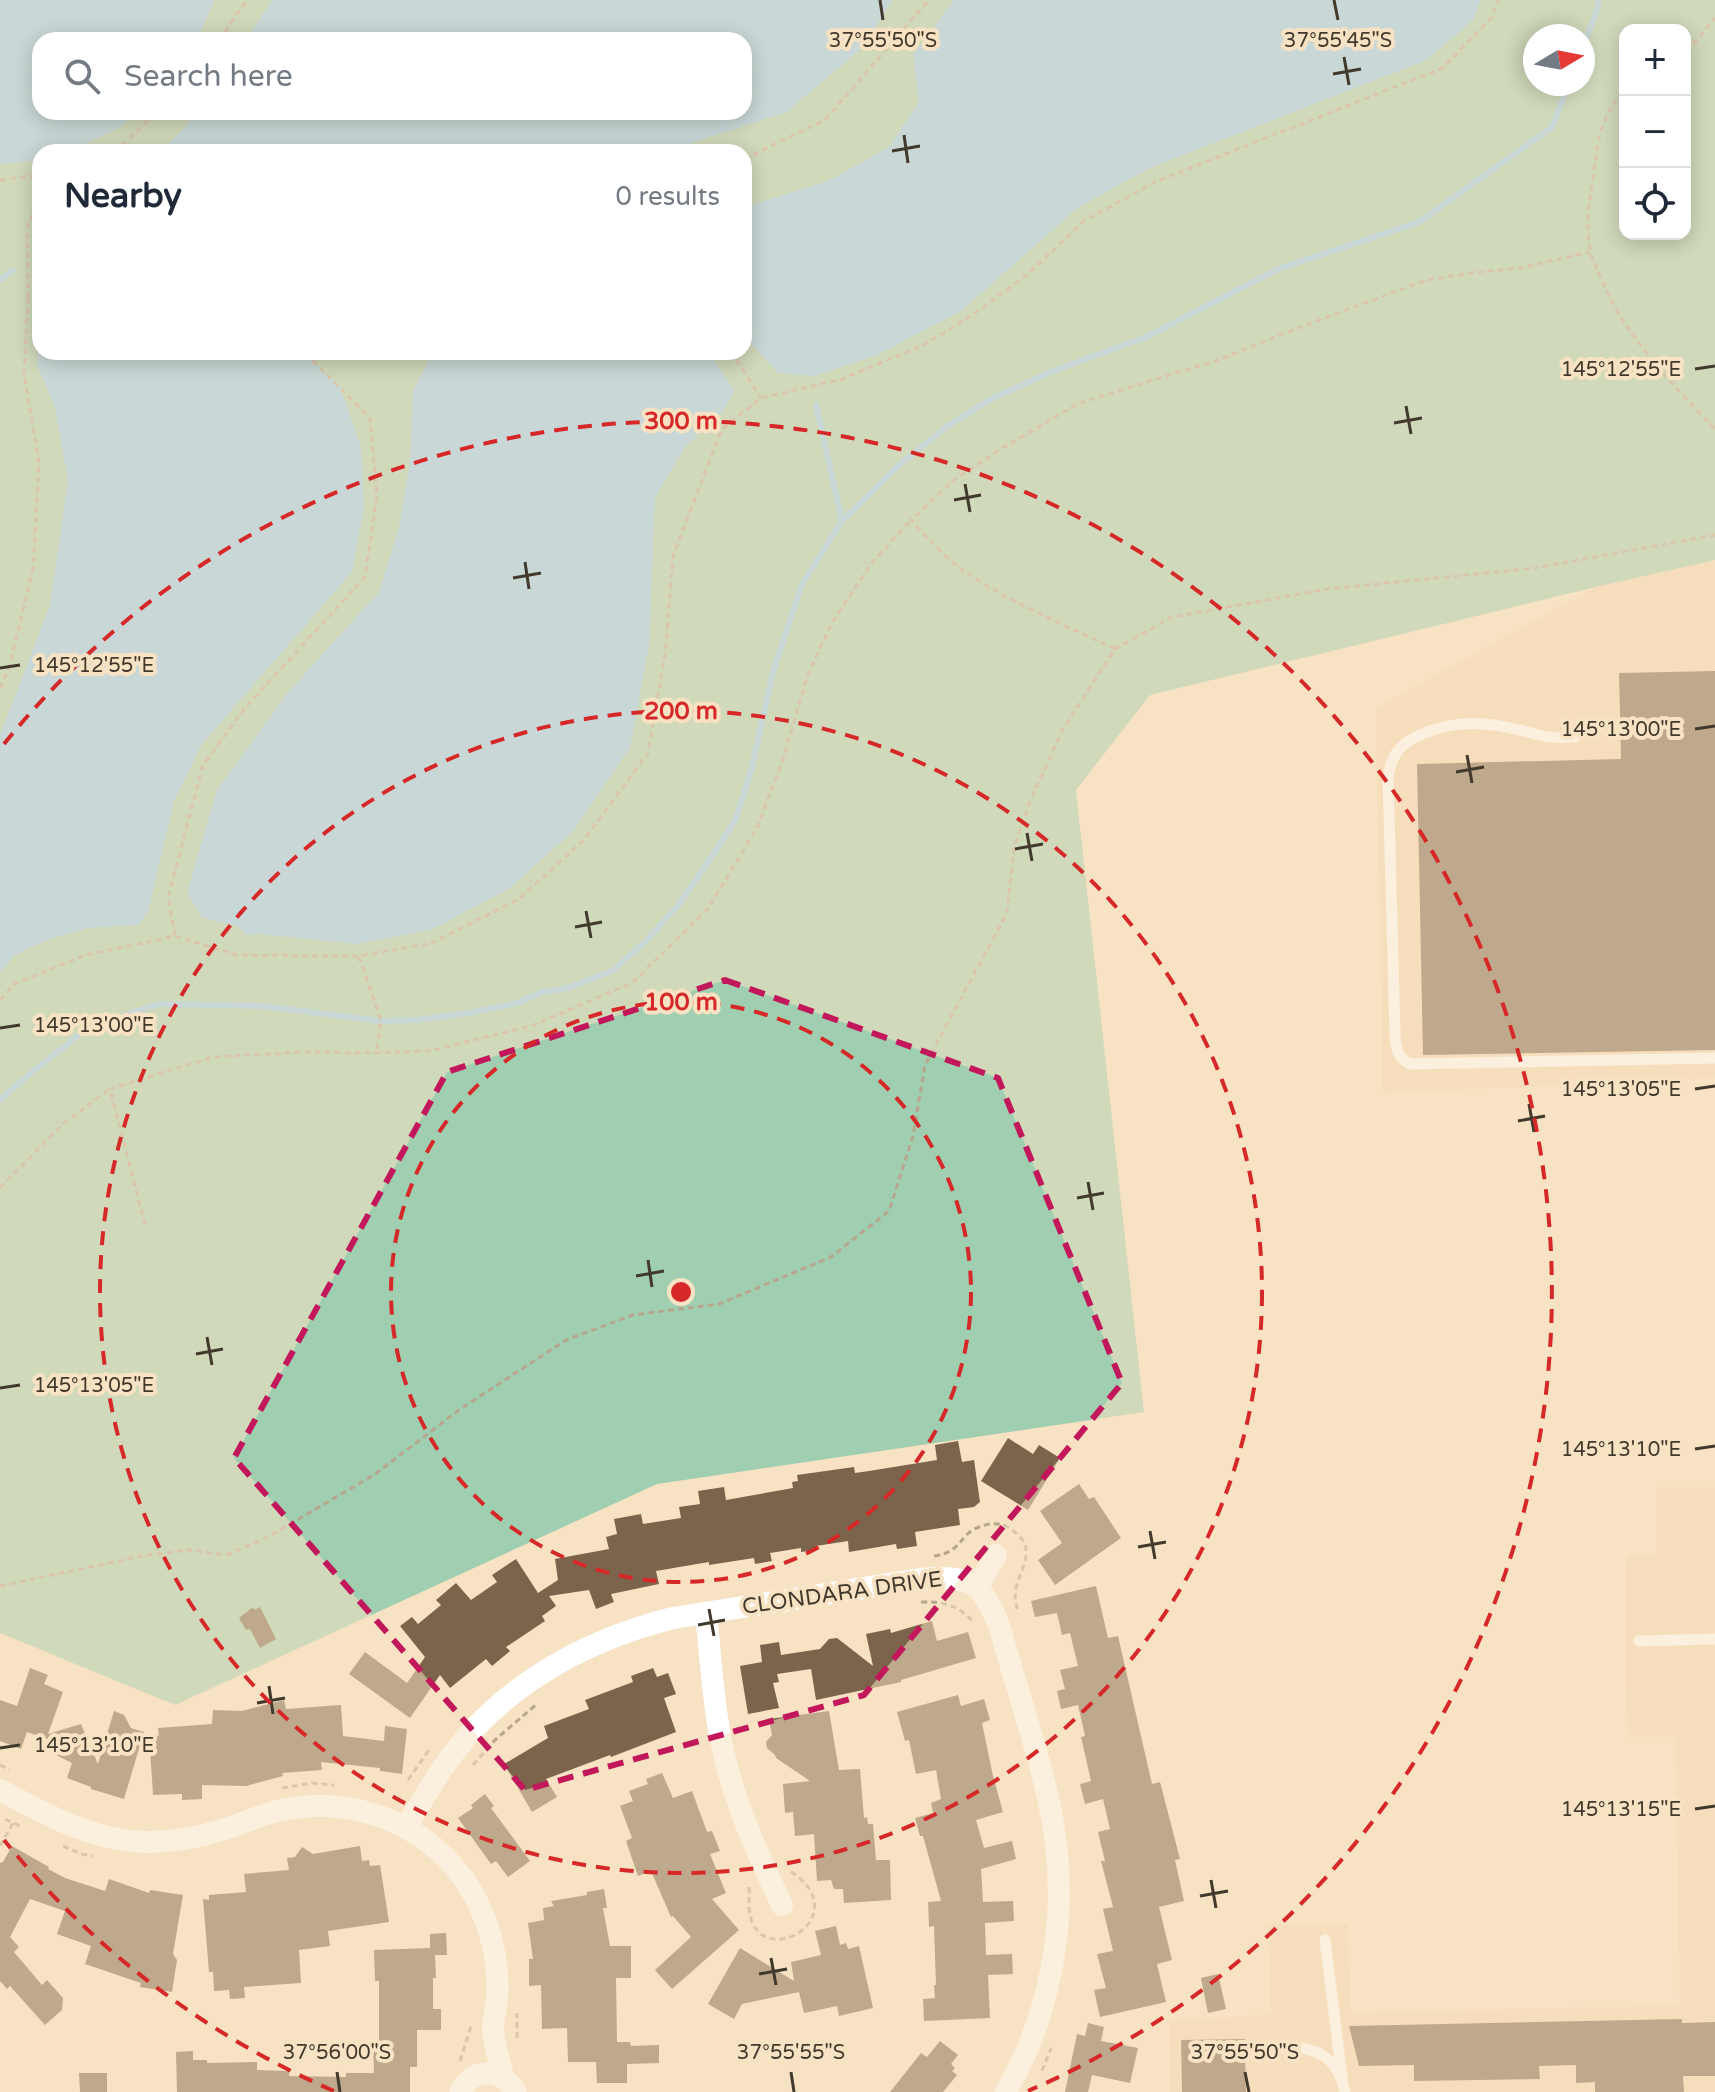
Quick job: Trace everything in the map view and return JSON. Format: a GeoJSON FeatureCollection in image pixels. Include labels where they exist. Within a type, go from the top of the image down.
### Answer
{"type":"FeatureCollection","features":[{"type":"Feature","properties":{"kind":"street"},"geometry":{"type":"LineString","coordinates":[[996,1555],[977,1588],[989,1603],[1000,1628],[1048,1798],[1057,1858],[1058,1924],[1048,1988],[1032,2041],[1006,2092]]}},
{"type":"Feature","properties":{"kind":"street","name":"CLONDARA DRIVE"},"geometry":{"type":"LineString","coordinates":[[406,1827],[442,1768],[497,1708],[564,1659],[615,1635],[652,1623],[706,1613],[921,1579],[956,1578],[977,1588]]}},
{"type":"Feature","properties":{"kind":"street"},"geometry":{"type":"LineString","coordinates":[[706,1613],[716,1712],[724,1754],[745,1825],[782,1905]]}},
{"type":"Feature","properties":{"kind":"street"},"geometry":{"type":"LineString","coordinates":[[4,1795],[91,1833],[143,1842],[205,1835],[279,1810],[320,1805],[368,1812],[406,1827],[439,1851],[455,1868],[485,1919],[496,1957],[498,1978],[493,2031],[510,2084]]}},
{"type":"Feature","properties":{"kind":"street"},"geometry":{"type":"LineString","coordinates":[[462,2080],[493,2031]]}},
{"type":"Feature","properties":{"kind":"street"},"geometry":{"type":"LineString","coordinates":[[462,2080],[487,2073],[510,2084]]}},
{"type":"Feature","properties":{"kind":"lane"},"geometry":{"type":"LineString","coordinates":[[1575,737],[1551,737],[1492,724],[1466,722],[1437,728],[1409,740],[1391,761],[1388,776],[1395,1034],[1399,1055],[1410,1064],[1715,1058]]}},
{"type":"Feature","properties":{"kind":"lane"},"geometry":{"type":"LineString","coordinates":[[1639,1641],[1715,1639]]}},
{"type":"Feature","properties":{"kind":"lane"},"geometry":{"type":"LineString","coordinates":[[1325,1940],[1345,2092]]}},
{"type":"Feature","properties":{"kind":"lane"},"geometry":{"type":"LineString","coordinates":[[1245,2050],[1304,2048],[1316,2051],[1326,2057],[1342,2078]]}},
{"type":"Feature","properties":{"kind":"path"},"geometry":{"type":"LineString","coordinates":[[225,32],[247,0]]}},
{"type":"Feature","properties":{"kind":"path"},"geometry":{"type":"LineString","coordinates":[[752,155],[825,120],[929,0]]}},
{"type":"Feature","properties":{"kind":"path"},"geometry":{"type":"LineString","coordinates":[[0,1000],[16,983],[86,955],[175,936],[237,955],[359,956],[432,943],[519,899],[584,840],[648,753],[665,655],[673,556],[722,429],[761,398],[842,379],[924,345],[974,314],[1027,275],[1084,221],[1157,181],[1443,68],[1491,18],[1499,0]]}},
{"type":"Feature","properties":{"kind":"path"},"geometry":{"type":"LineString","coordinates":[[1691,46],[1715,18]]}},
{"type":"Feature","properties":{"kind":"path"},"geometry":{"type":"LineString","coordinates":[[1621,96],[1613,102],[1600,132],[1588,214],[1590,252],[1606,291],[1634,337],[1673,386],[1715,429]]}},
{"type":"Feature","properties":{"kind":"path"},"geometry":{"type":"LineString","coordinates":[[123,144],[149,120]]}},
{"type":"Feature","properties":{"kind":"path"},"geometry":{"type":"LineString","coordinates":[[0,180],[32,176]]}},
{"type":"Feature","properties":{"kind":"path"},"geometry":{"type":"LineString","coordinates":[[0,688],[9,668],[33,568],[39,463],[24,374],[28,298],[27,229],[32,216]]}},
{"type":"Feature","properties":{"kind":"path"},"geometry":{"type":"LineString","coordinates":[[0,1188],[63,1124],[110,1089],[213,1057],[433,1050],[531,1026],[632,983],[707,910],[757,828],[783,759],[808,674],[833,621],[870,565],[911,520],[955,479],[1077,404],[1221,359],[1424,281],[1520,268],[1590,252]]}},
{"type":"Feature","properties":{"kind":"path"},"geometry":{"type":"LineString","coordinates":[[28,298],[32,299]]}},
{"type":"Feature","properties":{"kind":"path"},"geometry":{"type":"LineString","coordinates":[[175,936],[168,897],[203,765],[244,709],[365,577],[377,496],[370,418],[312,360]]}},
{"type":"Feature","properties":{"kind":"path"},"geometry":{"type":"LineString","coordinates":[[736,360],[761,398]]}},
{"type":"Feature","properties":{"kind":"path"},"geometry":{"type":"LineString","coordinates":[[911,520],[930,542],[969,575],[1115,649]]}},
{"type":"Feature","properties":{"kind":"path"},"geometry":{"type":"LineString","coordinates":[[0,1586],[147,1555],[189,1550],[226,1555],[264,1539],[374,1475],[459,1410],[566,1340],[633,1315],[719,1304],[831,1257],[889,1211],[913,1136],[925,1065],[1007,913],[1014,847],[1031,799],[1063,729],[1115,649],[1172,617],[1328,589],[1535,568],[1715,535]]}},
{"type":"Feature","properties":{"kind":"path"},"geometry":{"type":"LineString","coordinates":[[359,956],[381,1021],[376,1053]]}},
{"type":"Feature","properties":{"kind":"path"},"geometry":{"type":"LineString","coordinates":[[110,1089],[145,1225]]}},
{"type":"Feature","properties":{"kind":"path"},"geometry":{"type":"LineString","coordinates":[[929,1557],[953,1550],[973,1530],[982,1526],[1005,1525],[1022,1540],[1027,1556],[1015,1598],[1021,1623]]}},
{"type":"Feature","properties":{"kind":"path"},"geometry":{"type":"LineString","coordinates":[[911,1603],[941,1602],[952,1605],[971,1619],[980,1631]]}},
{"type":"Feature","properties":{"kind":"path"},"geometry":{"type":"LineString","coordinates":[[470,1769],[495,1740],[539,1702]]}},
{"type":"Feature","properties":{"kind":"path"},"geometry":{"type":"LineString","coordinates":[[403,1790],[431,1746]]}},
{"type":"Feature","properties":{"kind":"path"},"geometry":{"type":"LineString","coordinates":[[0,1765],[4,1795],[13,1823],[0,1846]]}},
{"type":"Feature","properties":{"kind":"path"},"geometry":{"type":"LineString","coordinates":[[277,1789],[312,1783],[339,1785]]}},
{"type":"Feature","properties":{"kind":"path"},"geometry":{"type":"LineString","coordinates":[[13,1823],[22,1827]]}},
{"type":"Feature","properties":{"kind":"path"},"geometry":{"type":"LineString","coordinates":[[56,1843],[94,1856]]}},
{"type":"Feature","properties":{"kind":"path"},"geometry":{"type":"LineString","coordinates":[[462,2080],[472,2017]]}},
{"type":"Feature","properties":{"kind":"path"},"geometry":{"type":"LineString","coordinates":[[1038,2079],[1052,2047]]}},
{"type":"Feature","properties":{"kind":"highlighted area"},"geometry":{"type":"Polygon","coordinates":[[[725,980],[998,1078],[1122,1383],[864,1695],[525,1790],[234,1458],[447,1072],[725,980]]]}},
{"type":"Feature","properties":{"kind":"shaded area"},"geometry":{"type":"Polygon","coordinates":[[[1715,560],[1715,1078],[1383,1093],[1376,708],[1596,587],[1715,560]]]}},
{"type":"Feature","properties":{"kind":"shaded area"},"geometry":{"type":"Polygon","coordinates":[[[1657,1487],[1715,1487],[1715,2092],[1171,2092],[1169,2020],[1271,2014],[1268,1925],[1348,1924],[1350,2012],[1680,2006],[1675,1737],[1628,1737],[1626,1555],[1656,1555],[1657,1487]]]}},
{"type":"Feature","properties":{"kind":"green space"},"geometry":{"type":"Polygon","coordinates":[[[0,0],[1715,0],[1715,560],[1150,695],[1076,790],[1144,1412],[657,1484],[175,1705],[0,1633],[0,0]]]}},
{"type":"Feature","properties":{"kind":"water"},"geometry":{"type":"Polygon","coordinates":[[[0,0],[215,0],[200,32],[32,32],[32,120],[127,120],[119,128],[84,144],[32,144],[32,161],[0,164],[0,0]]]}},
{"type":"Feature","properties":{"kind":"water"},"geometry":{"type":"Polygon","coordinates":[[[272,0],[893,0],[864,46],[787,112],[688,144],[168,144],[190,120],[752,120],[752,32],[251,32],[272,0]]]}},
{"type":"Feature","properties":{"kind":"water"},"geometry":{"type":"Polygon","coordinates":[[[954,0],[1481,0],[1473,20],[1427,60],[1150,168],[1079,207],[961,311],[877,355],[814,376],[778,373],[752,345],[752,205],[828,181],[889,147],[919,102],[913,55],[954,0]]]}},
{"type":"Feature","properties":{"kind":"water"},"geometry":{"type":"Polygon","coordinates":[[[38,360],[312,360],[340,386],[361,447],[364,507],[352,572],[202,744],[174,801],[148,912],[138,925],[88,928],[47,940],[15,955],[0,972],[0,735],[50,605],[68,481],[55,408],[38,360]]]}},
{"type":"Feature","properties":{"kind":"water"},"geometry":{"type":"Polygon","coordinates":[[[429,360],[714,360],[735,391],[723,411],[683,450],[655,498],[649,645],[630,748],[573,831],[510,888],[431,930],[356,944],[246,935],[237,926],[203,918],[187,893],[217,790],[288,692],[379,592],[399,527],[410,461],[413,391],[429,360]]]}},
{"type":"Feature","properties":{"kind":"building"},"geometry":{"type":"Polygon","coordinates":[[[1715,671],[1715,1050],[1423,1055],[1417,764],[1621,759],[1619,673],[1715,671]]]}},
{"type":"Feature","properties":{"kind":"building"},"geometry":{"type":"Polygon","coordinates":[[[1008,1438],[1033,1454],[1039,1445],[1060,1458],[1028,1510],[981,1481],[1008,1438]]]}},
{"type":"Feature","properties":{"kind":"building"},"geometry":{"type":"Polygon","coordinates":[[[958,1441],[962,1462],[974,1460],[980,1502],[974,1507],[958,1509],[960,1525],[915,1532],[917,1546],[897,1549],[896,1544],[849,1552],[848,1541],[816,1546],[816,1550],[801,1552],[801,1548],[770,1553],[772,1561],[755,1564],[754,1558],[656,1571],[659,1584],[611,1594],[614,1602],[596,1609],[589,1590],[549,1596],[556,1606],[542,1616],[545,1621],[506,1647],[510,1651],[492,1666],[486,1659],[450,1688],[440,1675],[410,1718],[349,1674],[365,1652],[407,1683],[425,1657],[400,1626],[412,1617],[418,1624],[441,1605],[436,1600],[456,1583],[471,1600],[497,1582],[492,1575],[516,1559],[538,1593],[558,1580],[555,1559],[609,1549],[606,1537],[617,1534],[614,1519],[641,1514],[643,1524],[681,1518],[679,1507],[700,1504],[698,1491],[724,1487],[726,1500],[793,1488],[792,1482],[798,1481],[797,1475],[854,1467],[855,1473],[937,1460],[935,1445],[958,1441]]]}},
{"type":"Feature","properties":{"kind":"building"},"geometry":{"type":"Polygon","coordinates":[[[1079,1484],[1089,1499],[1094,1497],[1121,1538],[1055,1585],[1038,1560],[1062,1543],[1040,1511],[1079,1484]]]}},
{"type":"Feature","properties":{"kind":"building"},"geometry":{"type":"Polygon","coordinates":[[[1096,1586],[1108,1638],[1118,1636],[1152,1784],[1160,1782],[1180,1859],[1175,1860],[1184,1901],[1159,1907],[1172,1960],[1157,1964],[1166,2002],[1100,2017],[1094,1990],[1106,1988],[1097,1954],[1113,1951],[1103,1909],[1113,1907],[1101,1861],[1105,1861],[1098,1832],[1110,1829],[1103,1799],[1085,1804],[1080,1784],[1091,1781],[1081,1737],[1085,1736],[1078,1705],[1061,1709],[1057,1691],[1065,1689],[1060,1670],[1078,1666],[1070,1633],[1062,1635],[1057,1613],[1035,1617],[1031,1601],[1096,1586]]]}},
{"type":"Feature","properties":{"kind":"building"},"geometry":{"type":"Polygon","coordinates":[[[253,1607],[254,1610],[260,1607],[276,1639],[260,1648],[250,1629],[246,1630],[239,1618],[253,1607]]]}},
{"type":"Feature","properties":{"kind":"building"},"geometry":{"type":"Polygon","coordinates":[[[932,1621],[937,1641],[968,1632],[976,1658],[901,1682],[816,1700],[811,1669],[777,1674],[779,1682],[773,1683],[779,1708],[748,1714],[740,1666],[762,1662],[760,1645],[779,1642],[781,1655],[820,1649],[829,1639],[837,1638],[873,1666],[866,1634],[890,1629],[891,1633],[932,1621]]]}},
{"type":"Feature","properties":{"kind":"building"},"geometry":{"type":"Polygon","coordinates":[[[30,1668],[48,1675],[44,1684],[63,1692],[48,1734],[81,1724],[98,1764],[114,1711],[124,1715],[131,1728],[144,1732],[124,1799],[67,1778],[72,1763],[52,1753],[56,1742],[27,1732],[21,1749],[0,1741],[0,1700],[17,1706],[30,1668]]]}},
{"type":"Feature","properties":{"kind":"building"},"geometry":{"type":"Polygon","coordinates":[[[653,1668],[657,1677],[668,1673],[676,1694],[664,1698],[676,1732],[546,1779],[557,1797],[532,1812],[504,1764],[548,1738],[544,1726],[589,1709],[585,1700],[633,1682],[631,1676],[653,1668]]]}},
{"type":"Feature","properties":{"kind":"building"},"geometry":{"type":"Polygon","coordinates":[[[958,1695],[961,1706],[984,1699],[990,1720],[982,1723],[1003,1812],[976,1820],[984,1848],[1012,1841],[1016,1859],[981,1869],[983,1902],[1013,1901],[1014,1921],[985,1923],[986,1955],[1012,1954],[1013,1974],[988,1975],[990,2018],[924,2021],[923,1999],[935,1998],[936,1985],[934,1926],[929,1927],[928,1902],[941,1901],[915,1818],[933,1813],[931,1803],[941,1799],[936,1770],[916,1774],[909,1740],[905,1741],[897,1712],[958,1695]]]}},
{"type":"Feature","properties":{"kind":"building"},"geometry":{"type":"Polygon","coordinates":[[[284,1700],[286,1709],[341,1705],[343,1736],[384,1741],[385,1726],[407,1729],[402,1774],[380,1771],[380,1768],[321,1762],[322,1770],[282,1773],[283,1776],[246,1786],[202,1785],[202,1799],[182,1800],[182,1794],[153,1795],[149,1733],[159,1736],[158,1728],[212,1724],[213,1710],[242,1711],[284,1700]]]}},
{"type":"Feature","properties":{"kind":"building"},"geometry":{"type":"Polygon","coordinates":[[[829,1711],[839,1770],[860,1769],[864,1818],[867,1817],[868,1824],[873,1824],[876,1860],[890,1860],[891,1900],[844,1903],[843,1889],[834,1889],[831,1880],[817,1881],[814,1834],[795,1836],[793,1812],[785,1813],[783,1784],[810,1781],[776,1758],[767,1748],[766,1742],[772,1735],[769,1719],[829,1711]]]}},
{"type":"Feature","properties":{"kind":"building"},"geometry":{"type":"Polygon","coordinates":[[[662,1773],[673,1798],[692,1791],[707,1832],[712,1831],[720,1851],[710,1854],[726,1893],[712,1899],[739,1930],[672,1989],[655,1970],[691,1937],[671,1917],[651,1871],[638,1876],[626,1841],[632,1838],[620,1806],[633,1801],[629,1791],[648,1784],[646,1779],[662,1773]]]}},
{"type":"Feature","properties":{"kind":"building"},"geometry":{"type":"Polygon","coordinates":[[[485,1794],[494,1806],[491,1808],[530,1861],[508,1877],[496,1861],[491,1864],[458,1818],[473,1808],[471,1805],[485,1794]]]}},
{"type":"Feature","properties":{"kind":"building"},"geometry":{"type":"Polygon","coordinates":[[[12,1846],[65,1878],[105,1891],[109,1879],[149,1893],[150,1890],[183,1895],[173,1954],[177,1960],[172,1992],[140,1987],[141,1983],[85,1964],[91,1946],[57,1934],[65,1911],[30,1899],[10,1937],[19,1947],[14,1952],[42,1985],[47,1980],[63,1998],[62,2010],[45,2025],[10,1986],[7,1989],[0,1981],[0,1863],[12,1846]]]}},
{"type":"Feature","properties":{"kind":"building"},"geometry":{"type":"Polygon","coordinates":[[[360,1846],[362,1861],[369,1860],[370,1866],[380,1865],[389,1922],[328,1931],[330,1946],[299,1950],[301,1983],[244,1987],[245,1998],[230,1999],[229,1990],[214,1991],[213,1972],[209,1972],[203,1899],[209,1900],[209,1895],[246,1892],[244,1874],[289,1870],[287,1858],[295,1857],[302,1847],[313,1854],[360,1846]]]}},
{"type":"Feature","properties":{"kind":"building"},"geometry":{"type":"Polygon","coordinates":[[[604,1889],[607,1908],[603,1908],[610,1946],[631,1946],[631,1978],[616,1978],[617,2042],[630,2042],[631,2046],[659,2045],[659,2063],[627,2064],[627,2083],[597,2083],[596,2062],[568,2062],[567,2028],[542,2029],[541,1985],[529,1986],[529,1959],[533,1959],[528,1923],[544,1920],[543,1908],[554,1906],[551,1901],[604,1889]]]}},
{"type":"Feature","properties":{"kind":"building"},"geometry":{"type":"Polygon","coordinates":[[[836,1926],[840,1945],[846,1943],[848,1949],[859,1946],[873,2008],[839,2016],[837,2006],[804,2013],[799,1992],[742,2004],[734,2019],[708,2004],[740,1948],[794,1981],[791,1962],[821,1955],[815,1931],[836,1926]]]}},
{"type":"Feature","properties":{"kind":"building"},"geometry":{"type":"Polygon","coordinates":[[[446,1933],[447,1955],[435,1955],[436,1978],[433,1978],[433,2009],[441,2009],[441,2030],[417,2030],[417,2067],[410,2067],[410,2092],[177,2092],[176,2052],[193,2051],[193,2060],[207,2060],[207,2063],[257,2062],[257,2070],[289,2071],[289,2076],[346,2077],[346,2073],[374,2073],[373,2046],[379,2046],[379,1981],[375,1981],[374,1950],[430,1948],[430,1934],[446,1933]]]}},
{"type":"Feature","properties":{"kind":"building"},"geometry":{"type":"Polygon","coordinates":[[[1218,1974],[1226,2009],[1208,2013],[1201,1978],[1218,1974]]]}},
{"type":"Feature","properties":{"kind":"building"},"geometry":{"type":"Polygon","coordinates":[[[1682,2019],[1682,2023],[1715,2022],[1715,2076],[1683,2076],[1684,2092],[1595,2092],[1595,2082],[1576,2083],[1576,2065],[1539,2066],[1540,2079],[1414,2081],[1414,2065],[1359,2066],[1349,2026],[1682,2019]]]}},
{"type":"Feature","properties":{"kind":"building"},"geometry":{"type":"Polygon","coordinates":[[[1088,2023],[1104,2027],[1101,2041],[1138,2048],[1130,2083],[1092,2075],[1088,2092],[1065,2092],[1077,2034],[1085,2036],[1088,2023]]]}},
{"type":"Feature","properties":{"kind":"building"},"geometry":{"type":"Polygon","coordinates":[[[1245,2039],[1237,2050],[1238,2055],[1245,2058],[1246,2092],[1182,2092],[1181,2040],[1245,2039]]]}},
{"type":"Feature","properties":{"kind":"building"},"geometry":{"type":"Polygon","coordinates":[[[940,2041],[958,2055],[951,2064],[955,2068],[952,2071],[957,2075],[943,2092],[890,2092],[921,2053],[927,2057],[940,2041]]]}},
{"type":"Feature","properties":{"kind":"building"},"geometry":{"type":"Polygon","coordinates":[[[79,2073],[107,2073],[107,2092],[80,2092],[79,2073]]]}},
{"type":"Feature","properties":{"kind":"waterway"},"geometry":{"type":"LineString","coordinates":[[1592,24],[1599,0]]}},
{"type":"Feature","properties":{"kind":"waterway"},"geometry":{"type":"LineString","coordinates":[[0,1100],[88,1028],[159,1004],[263,1006],[381,1021],[418,1020],[517,1003],[542,992],[568,988],[612,971],[645,942],[679,904],[736,819],[752,767],[773,672],[802,584],[842,521],[899,465],[949,425],[991,399],[1053,371],[1146,337],[1278,269],[1419,222],[1552,127],[1564,96]]}},
{"type":"Feature","properties":{"kind":"waterway"},"geometry":{"type":"LineString","coordinates":[[0,280],[13,270]]}},
{"type":"Feature","properties":{"kind":"waterway"},"geometry":{"type":"LineString","coordinates":[[816,405],[842,521]]}}]}
